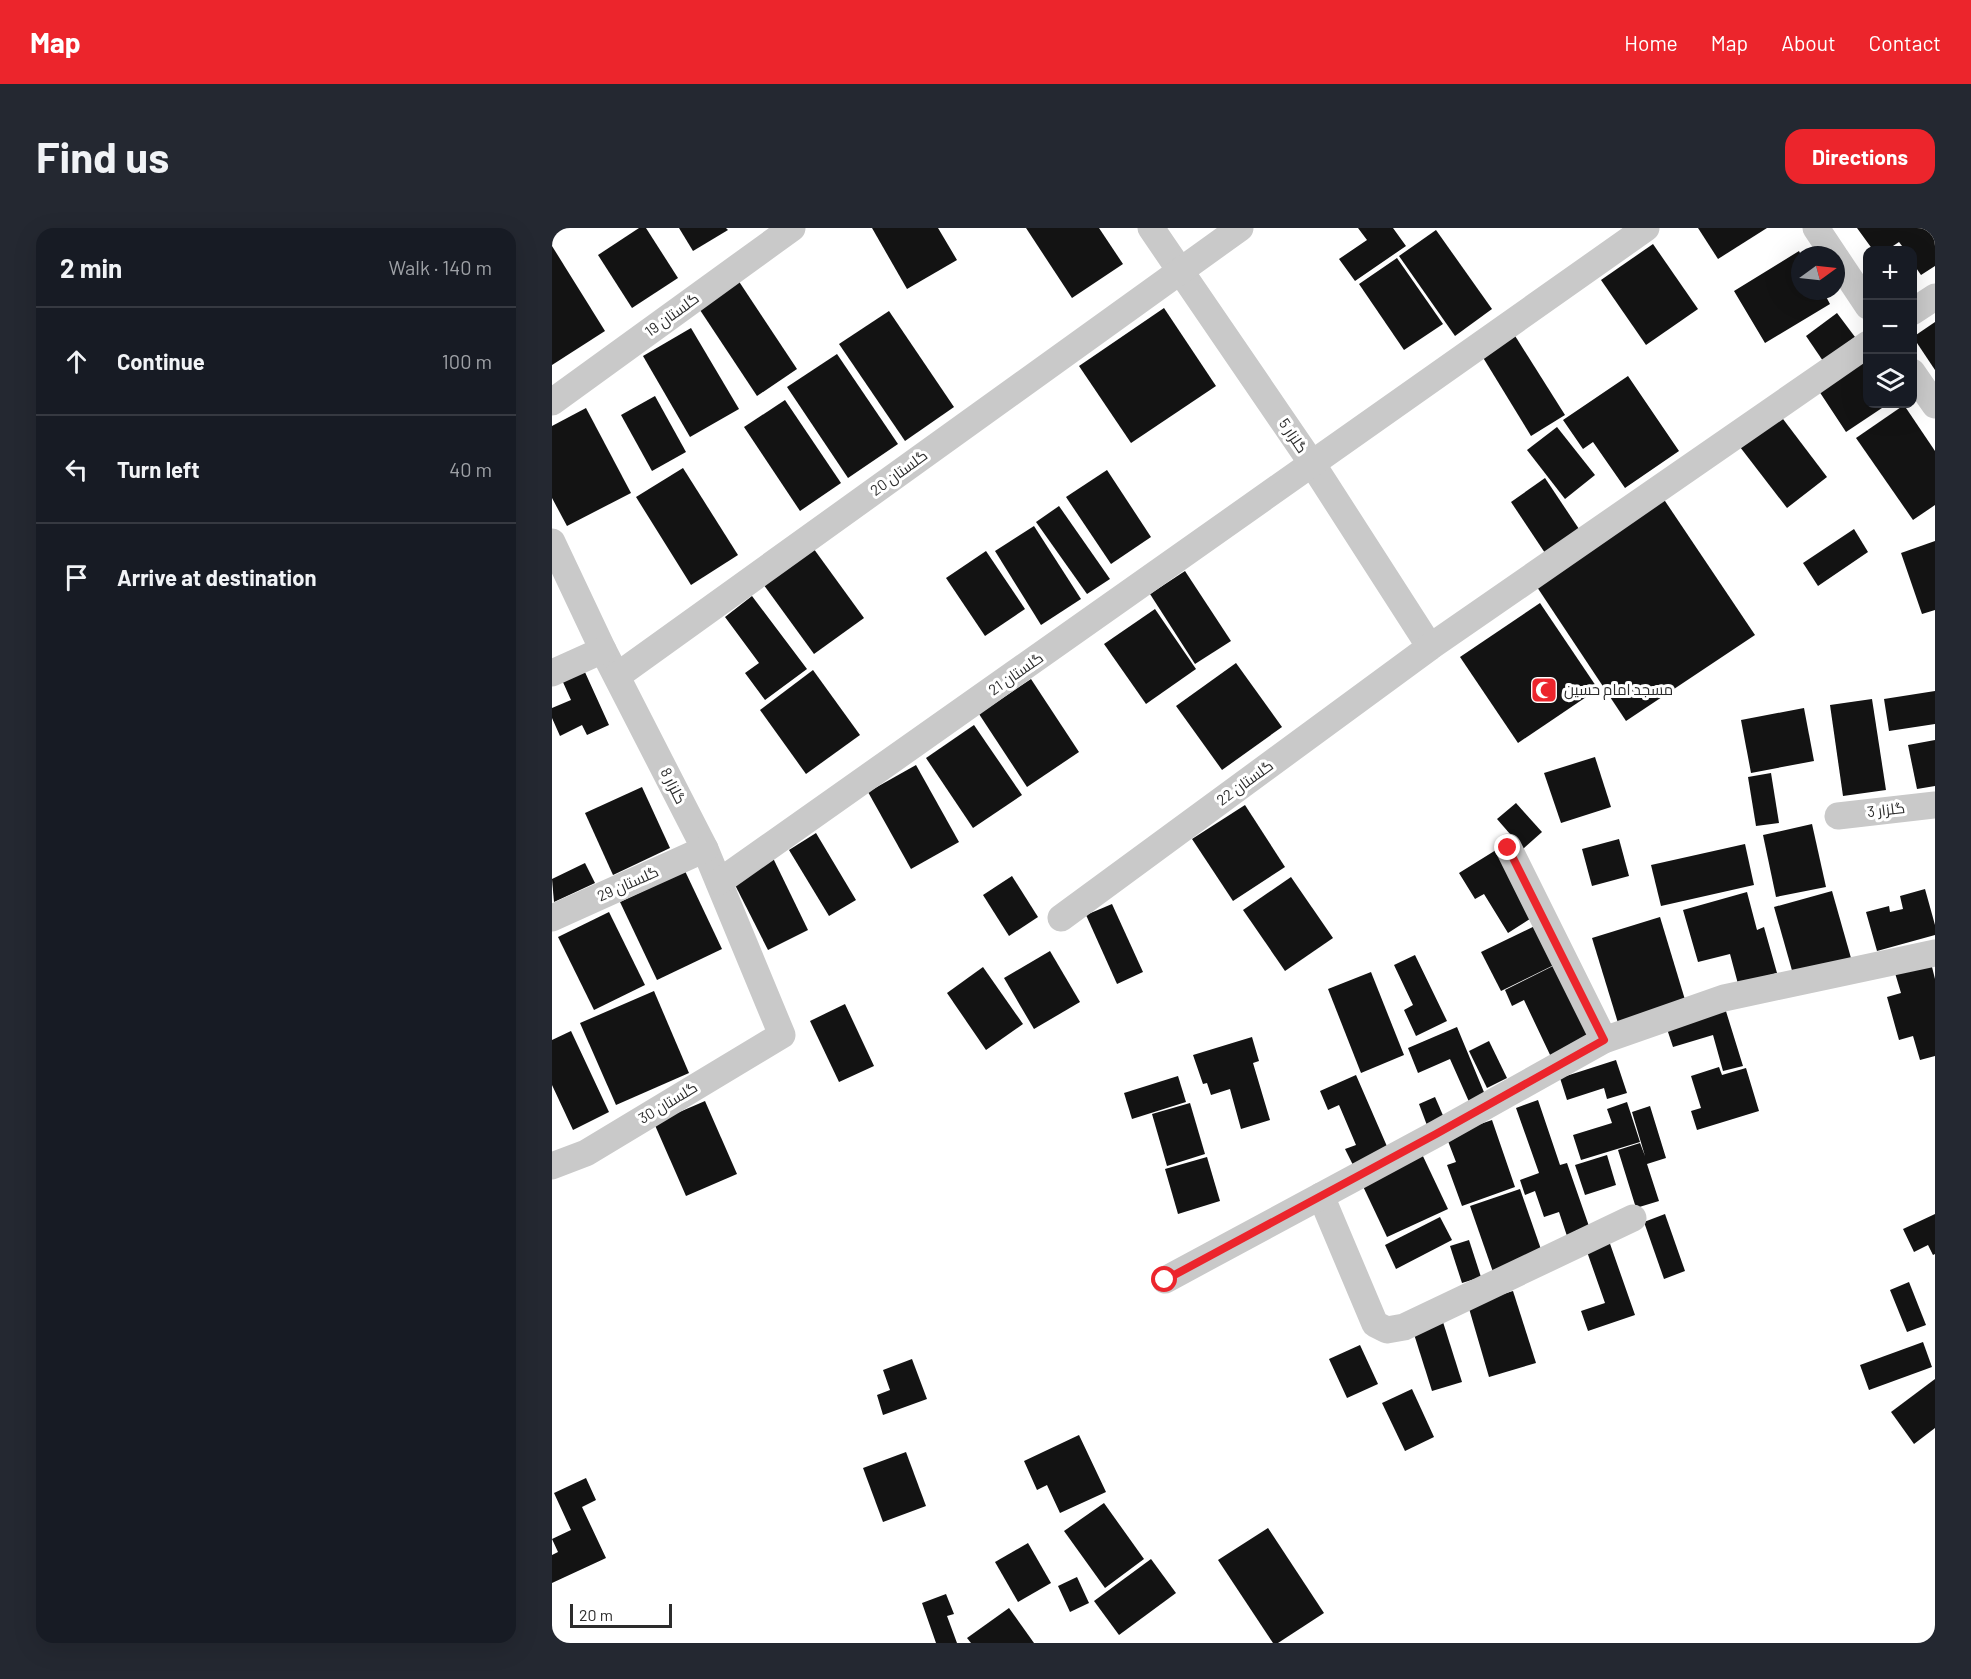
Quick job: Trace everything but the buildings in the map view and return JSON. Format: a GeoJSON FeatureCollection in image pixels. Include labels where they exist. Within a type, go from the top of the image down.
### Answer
{"type":"FeatureCollection","features":[{"type":"Feature","properties":{"kind":"street","name":"گلستان 19"},"geometry":{"type":"LineString","coordinates":[[552,402],[792,228]]}},
{"type":"Feature","properties":{"kind":"street","name":"گلزار 5"},"geometry":{"type":"LineString","coordinates":[[1151,228],[1313,465],[1430,647]]}},
{"type":"Feature","properties":{"kind":"street","name":"گلستان 20"},"geometry":{"type":"LineString","coordinates":[[617,676],[1240,228]]}},
{"type":"Feature","properties":{"kind":"street","name":"گلستان 21"},"geometry":{"type":"LineString","coordinates":[[719,882],[1646,228]]}},
{"type":"Feature","properties":{"kind":"street"},"geometry":{"type":"LineString","coordinates":[[1816,228],[1828,246]]}},
{"type":"Feature","properties":{"kind":"street"},"geometry":{"type":"LineString","coordinates":[[1845,271],[1864,300]]}},
{"type":"Feature","properties":{"kind":"street"},"geometry":{"type":"LineString","coordinates":[[1917,309],[1935,297]]}},
{"type":"Feature","properties":{"kind":"street","name":"گلستان 22"},"geometry":{"type":"LineString","coordinates":[[1061,918],[1430,647],[1863,347]]}},
{"type":"Feature","properties":{"kind":"street"},"geometry":{"type":"LineString","coordinates":[[1917,379],[1935,405]]}},
{"type":"Feature","properties":{"kind":"street","name":"گلزار 8"},"geometry":{"type":"LineString","coordinates":[[552,542],[603,650],[705,849],[782,1035]]}},
{"type":"Feature","properties":{"kind":"street"},"geometry":{"type":"LineString","coordinates":[[552,674],[603,650]]}},
{"type":"Feature","properties":{"kind":"street","name":"گلزار 3"},"geometry":{"type":"LineString","coordinates":[[1838,816],[1935,805]]}},
{"type":"Feature","properties":{"kind":"street"},"geometry":{"type":"LineString","coordinates":[[1508,848],[1604,1040]]}},
{"type":"Feature","properties":{"kind":"street","name":"گلستان 29"},"geometry":{"type":"LineString","coordinates":[[552,918],[705,849]]}},
{"type":"Feature","properties":{"kind":"street"},"geometry":{"type":"LineString","coordinates":[[1165,1280],[1436,1134],[1604,1040],[1724,998],[1935,953]]}},
{"type":"Feature","properties":{"kind":"street","name":"گلستان 30"},"geometry":{"type":"LineString","coordinates":[[552,1166],[586,1153],[782,1035]]}},
{"type":"Feature","properties":{"kind":"street"},"geometry":{"type":"LineString","coordinates":[[1321,1196],[1375,1324],[1387,1330],[1404,1327],[1633,1218]]}},
{"type":"Feature","properties":{"kind":"place","name":"مسجد امام حسین"},"geometry":{"type":"Point","coordinates":[1544,690]}},
{"type":"Feature","properties":{"kind":"route"},"geometry":{"type":"LineString","coordinates":[[1165,1280],[1436,1134],[1604,1040],[1508,848]]}}]}
